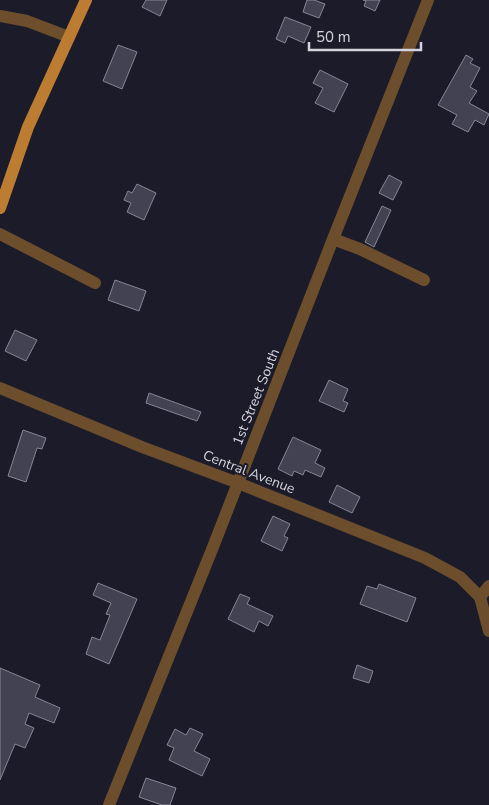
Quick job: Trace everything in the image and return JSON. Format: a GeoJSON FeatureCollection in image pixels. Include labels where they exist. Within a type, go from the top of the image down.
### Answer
{"type":"FeatureCollection","features":[{"type":"Feature","properties":{"kind":"main road"},"geometry":{"type":"LineString","coordinates":[[0,208],[28,127],[86,0]]}},
{"type":"Feature","properties":{"kind":"street","name":"1st Street South"},"geometry":{"type":"LineString","coordinates":[[110,805],[267,412],[428,0]]}},
{"type":"Feature","properties":{"kind":"street"},"geometry":{"type":"LineString","coordinates":[[0,16],[28,21],[70,37]]}},
{"type":"Feature","properties":{"kind":"street"},"geometry":{"type":"LineString","coordinates":[[0,234],[95,283]]}},
{"type":"Feature","properties":{"kind":"street"},"geometry":{"type":"LineString","coordinates":[[333,239],[360,249],[424,280]]}},
{"type":"Feature","properties":{"kind":"street","name":"Central Avenue"},"geometry":{"type":"LineString","coordinates":[[0,388],[142,447],[238,483],[425,558],[460,577],[480,597]]}},
{"type":"Feature","properties":{"kind":"street"},"geometry":{"type":"LineString","coordinates":[[489,586],[480,597],[489,631]]}},
{"type":"Feature","properties":{"kind":"building"},"geometry":{"type":"Polygon","coordinates":[[[146,0],[167,0],[160,16],[142,7],[146,0]]]}},
{"type":"Feature","properties":{"kind":"building"},"geometry":{"type":"Polygon","coordinates":[[[307,0],[314,0],[325,4],[319,18],[303,12],[307,0]]]}},
{"type":"Feature","properties":{"kind":"building"},"geometry":{"type":"Polygon","coordinates":[[[363,0],[380,0],[375,11],[364,6],[366,1],[363,0]]]}},
{"type":"Feature","properties":{"kind":"building"},"geometry":{"type":"Polygon","coordinates":[[[285,17],[311,27],[304,43],[288,36],[285,43],[276,39],[285,17]]]}},
{"type":"Feature","properties":{"kind":"building"},"geometry":{"type":"Polygon","coordinates":[[[118,45],[137,52],[122,89],[103,81],[118,45]]]}},
{"type":"Feature","properties":{"kind":"building"},"geometry":{"type":"Polygon","coordinates":[[[466,55],[473,59],[470,63],[480,68],[470,87],[477,91],[469,103],[489,114],[484,125],[475,120],[468,132],[452,124],[457,115],[438,105],[466,55]]]}},
{"type":"Feature","properties":{"kind":"building"},"geometry":{"type":"Polygon","coordinates":[[[320,70],[348,84],[334,112],[315,103],[323,88],[313,83],[320,70]]]}},
{"type":"Feature","properties":{"kind":"building"},"geometry":{"type":"Polygon","coordinates":[[[389,175],[402,182],[393,200],[379,193],[389,175]]]}},
{"type":"Feature","properties":{"kind":"building"},"geometry":{"type":"Polygon","coordinates":[[[137,184],[156,193],[144,220],[127,212],[131,203],[124,200],[128,191],[132,193],[137,184]]]}},
{"type":"Feature","properties":{"kind":"building"},"geometry":{"type":"Polygon","coordinates":[[[382,206],[391,210],[374,247],[365,242],[382,206]]]}},
{"type":"Feature","properties":{"kind":"building"},"geometry":{"type":"Polygon","coordinates":[[[115,280],[146,291],[139,311],[108,300],[115,280]]]}},
{"type":"Feature","properties":{"kind":"building"},"geometry":{"type":"Polygon","coordinates":[[[15,330],[37,340],[26,361],[5,351],[15,330]]]}},
{"type":"Feature","properties":{"kind":"building"},"geometry":{"type":"Polygon","coordinates":[[[329,380],[348,389],[343,401],[348,403],[344,412],[319,401],[329,380]]]}},
{"type":"Feature","properties":{"kind":"building"},"geometry":{"type":"Polygon","coordinates":[[[149,393],[201,412],[197,421],[146,403],[149,393]]]}},
{"type":"Feature","properties":{"kind":"building"},"geometry":{"type":"Polygon","coordinates":[[[23,430],[46,438],[42,449],[37,448],[26,482],[8,476],[23,430]]]}},
{"type":"Feature","properties":{"kind":"building"},"geometry":{"type":"Polygon","coordinates":[[[293,437],[321,450],[315,463],[325,468],[321,477],[305,470],[303,475],[294,471],[292,476],[278,469],[293,437]]]}},
{"type":"Feature","properties":{"kind":"building"},"geometry":{"type":"Polygon","coordinates":[[[337,485],[360,497],[352,513],[329,502],[337,485]]]}},
{"type":"Feature","properties":{"kind":"building"},"geometry":{"type":"Polygon","coordinates":[[[273,516],[290,524],[284,536],[288,538],[282,551],[261,541],[273,516]]]}},
{"type":"Feature","properties":{"kind":"building"},"geometry":{"type":"Polygon","coordinates":[[[98,583],[137,599],[109,664],[86,654],[92,637],[100,640],[110,615],[106,614],[111,603],[93,595],[98,583]]]}},
{"type":"Feature","properties":{"kind":"building"},"geometry":{"type":"Polygon","coordinates":[[[379,584],[416,598],[407,622],[360,604],[367,586],[377,589],[379,584]]]}},
{"type":"Feature","properties":{"kind":"building"},"geometry":{"type":"Polygon","coordinates":[[[240,594],[250,598],[247,604],[273,616],[268,626],[259,621],[254,632],[228,619],[240,594]]]}},
{"type":"Feature","properties":{"kind":"building"},"geometry":{"type":"Polygon","coordinates":[[[357,665],[373,671],[369,683],[353,678],[357,665]]]}},
{"type":"Feature","properties":{"kind":"building"},"geometry":{"type":"Polygon","coordinates":[[[0,668],[40,685],[35,697],[60,708],[54,723],[29,713],[25,724],[34,728],[25,748],[15,744],[0,780],[0,668]]]}},
{"type":"Feature","properties":{"kind":"building"},"geometry":{"type":"Polygon","coordinates":[[[190,728],[203,734],[194,751],[210,759],[202,776],[169,760],[174,748],[167,745],[175,729],[186,735],[190,728]]]}},
{"type":"Feature","properties":{"kind":"building"},"geometry":{"type":"Polygon","coordinates":[[[146,778],[176,788],[170,805],[162,805],[139,797],[146,778]]]}}]}
